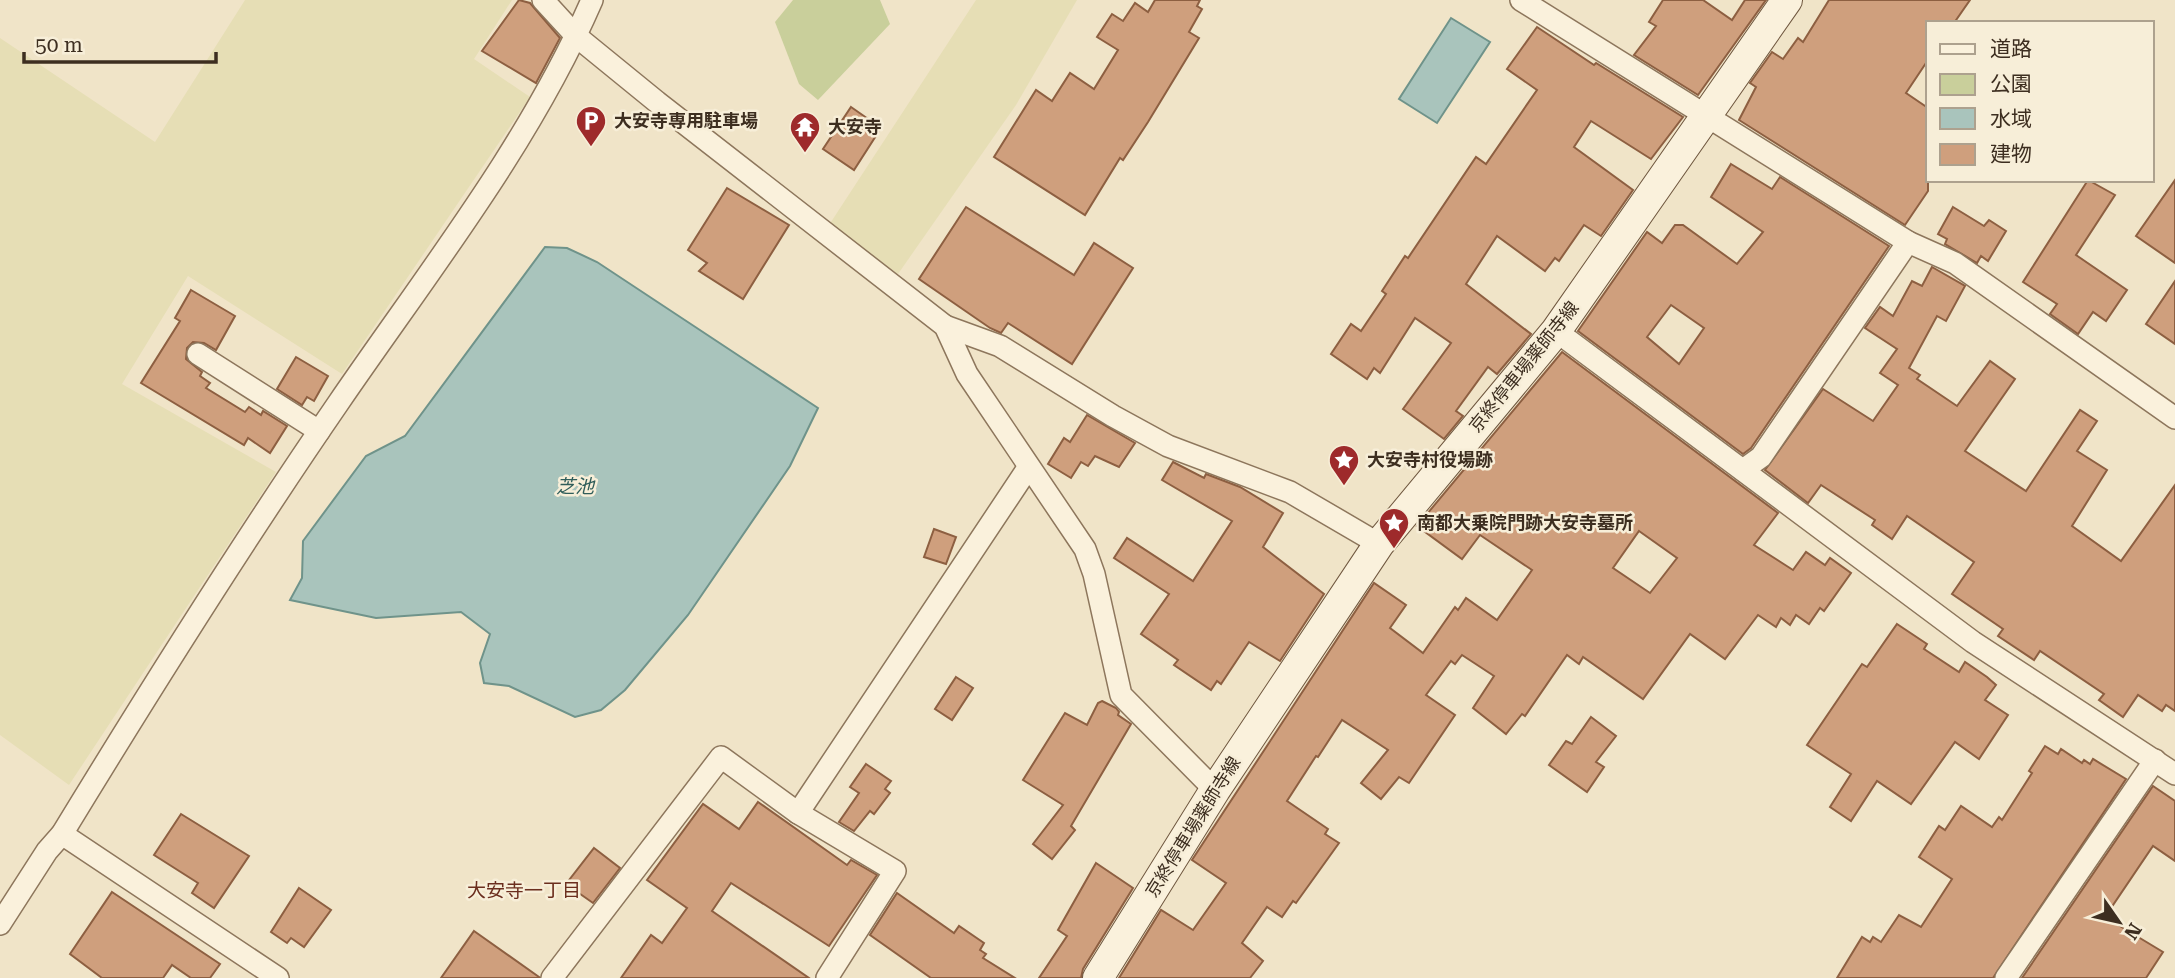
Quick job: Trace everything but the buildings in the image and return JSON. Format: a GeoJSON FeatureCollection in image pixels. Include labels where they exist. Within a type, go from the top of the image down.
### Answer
{"type":"FeatureCollection","features":[{"type":"Feature","properties":{"kind":"main road","name":"京終停車場薬師寺線"},"geometry":{"type":"LineString","coordinates":[[1098,978],[1215,790],[1379,544],[1556,331],[1787,0]]}},
{"type":"Feature","properties":{"kind":"street"},"geometry":{"type":"LineString","coordinates":[[543,0],[576,36],[945,326],[1000,346],[1113,416],[1168,446],[1290,492],[1379,544]]}},
{"type":"Feature","properties":{"kind":"street"},"geometry":{"type":"LineString","coordinates":[[0,924],[47,851],[62,834],[171,656],[319,432],[525,132],[592,0]]}},
{"type":"Feature","properties":{"kind":"street"},"geometry":{"type":"LineString","coordinates":[[1521,0],[1908,242],[1955,262],[2175,418]]}},
{"type":"Feature","properties":{"kind":"street"},"geometry":{"type":"LineString","coordinates":[[1744,471],[1761,457],[1908,242]]}},
{"type":"Feature","properties":{"kind":"street"},"geometry":{"type":"LineString","coordinates":[[945,326],[967,374],[1085,550],[1094,574],[1121,695],[1215,790]]}},
{"type":"Feature","properties":{"kind":"street"},"geometry":{"type":"LineString","coordinates":[[1556,331],[1973,642],[2175,774]]}},
{"type":"Feature","properties":{"kind":"street"},"geometry":{"type":"LineString","coordinates":[[198,354],[319,432]]}},
{"type":"Feature","properties":{"kind":"street"},"geometry":{"type":"LineString","coordinates":[[798,813],[1028,468]]}},
{"type":"Feature","properties":{"kind":"street"},"geometry":{"type":"LineString","coordinates":[[552,978],[721,757],[798,813],[895,871],[827,978]]}},
{"type":"Feature","properties":{"kind":"street"},"geometry":{"type":"LineString","coordinates":[[2006,978],[2155,760]]}},
{"type":"Feature","properties":{"kind":"street"},"geometry":{"type":"LineString","coordinates":[[62,834],[278,978]]}},
{"type":"Feature","properties":{"kind":"shaded area"},"geometry":{"type":"Polygon","coordinates":[[[245,0],[512,0],[474,59],[530,97],[342,374],[188,276],[122,384],[276,472],[69,785],[0,735],[0,38],[155,142],[245,0]]]}},
{"type":"Feature","properties":{"kind":"shaded area"},"geometry":{"type":"Polygon","coordinates":[[[976,0],[1077,0],[1016,105],[898,274],[829,225],[976,0]]]}},
{"type":"Feature","properties":{"kind":"green space"},"geometry":{"type":"Polygon","coordinates":[[[793,0],[880,0],[890,24],[818,100],[799,84],[775,22],[793,0]]]}},
{"type":"Feature","properties":{"kind":"water"},"geometry":{"type":"Polygon","coordinates":[[[1451,18],[1490,42],[1437,123],[1399,99],[1451,18]]]}},
{"type":"Feature","properties":{"kind":"water","name":"芝池"},"geometry":{"type":"Polygon","coordinates":[[[545,247],[567,248],[597,262],[818,408],[790,466],[688,615],[625,690],[601,710],[575,717],[509,686],[484,683],[480,663],[490,634],[461,612],[376,618],[290,600],[302,578],[303,541],[366,456],[405,436],[545,247]]]}},
{"type":"Feature","properties":{"kind":"place","name":"大安寺専用駐車場"},"geometry":{"type":"Point","coordinates":[591,148]}},
{"type":"Feature","properties":{"kind":"place","name":"大安寺"},"geometry":{"type":"Point","coordinates":[805,154]}},
{"type":"Feature","properties":{"kind":"place","name":"大安寺村役場跡"},"geometry":{"type":"Point","coordinates":[1344,487]}},
{"type":"Feature","properties":{"kind":"place","name":"南都大乗院門跡大安寺墓所"},"geometry":{"type":"Point","coordinates":[1394,550]}},
{"type":"Feature","properties":{"kind":"district","name":"大安寺一丁目"},"geometry":{"type":"Point","coordinates":[524,890]}}]}
